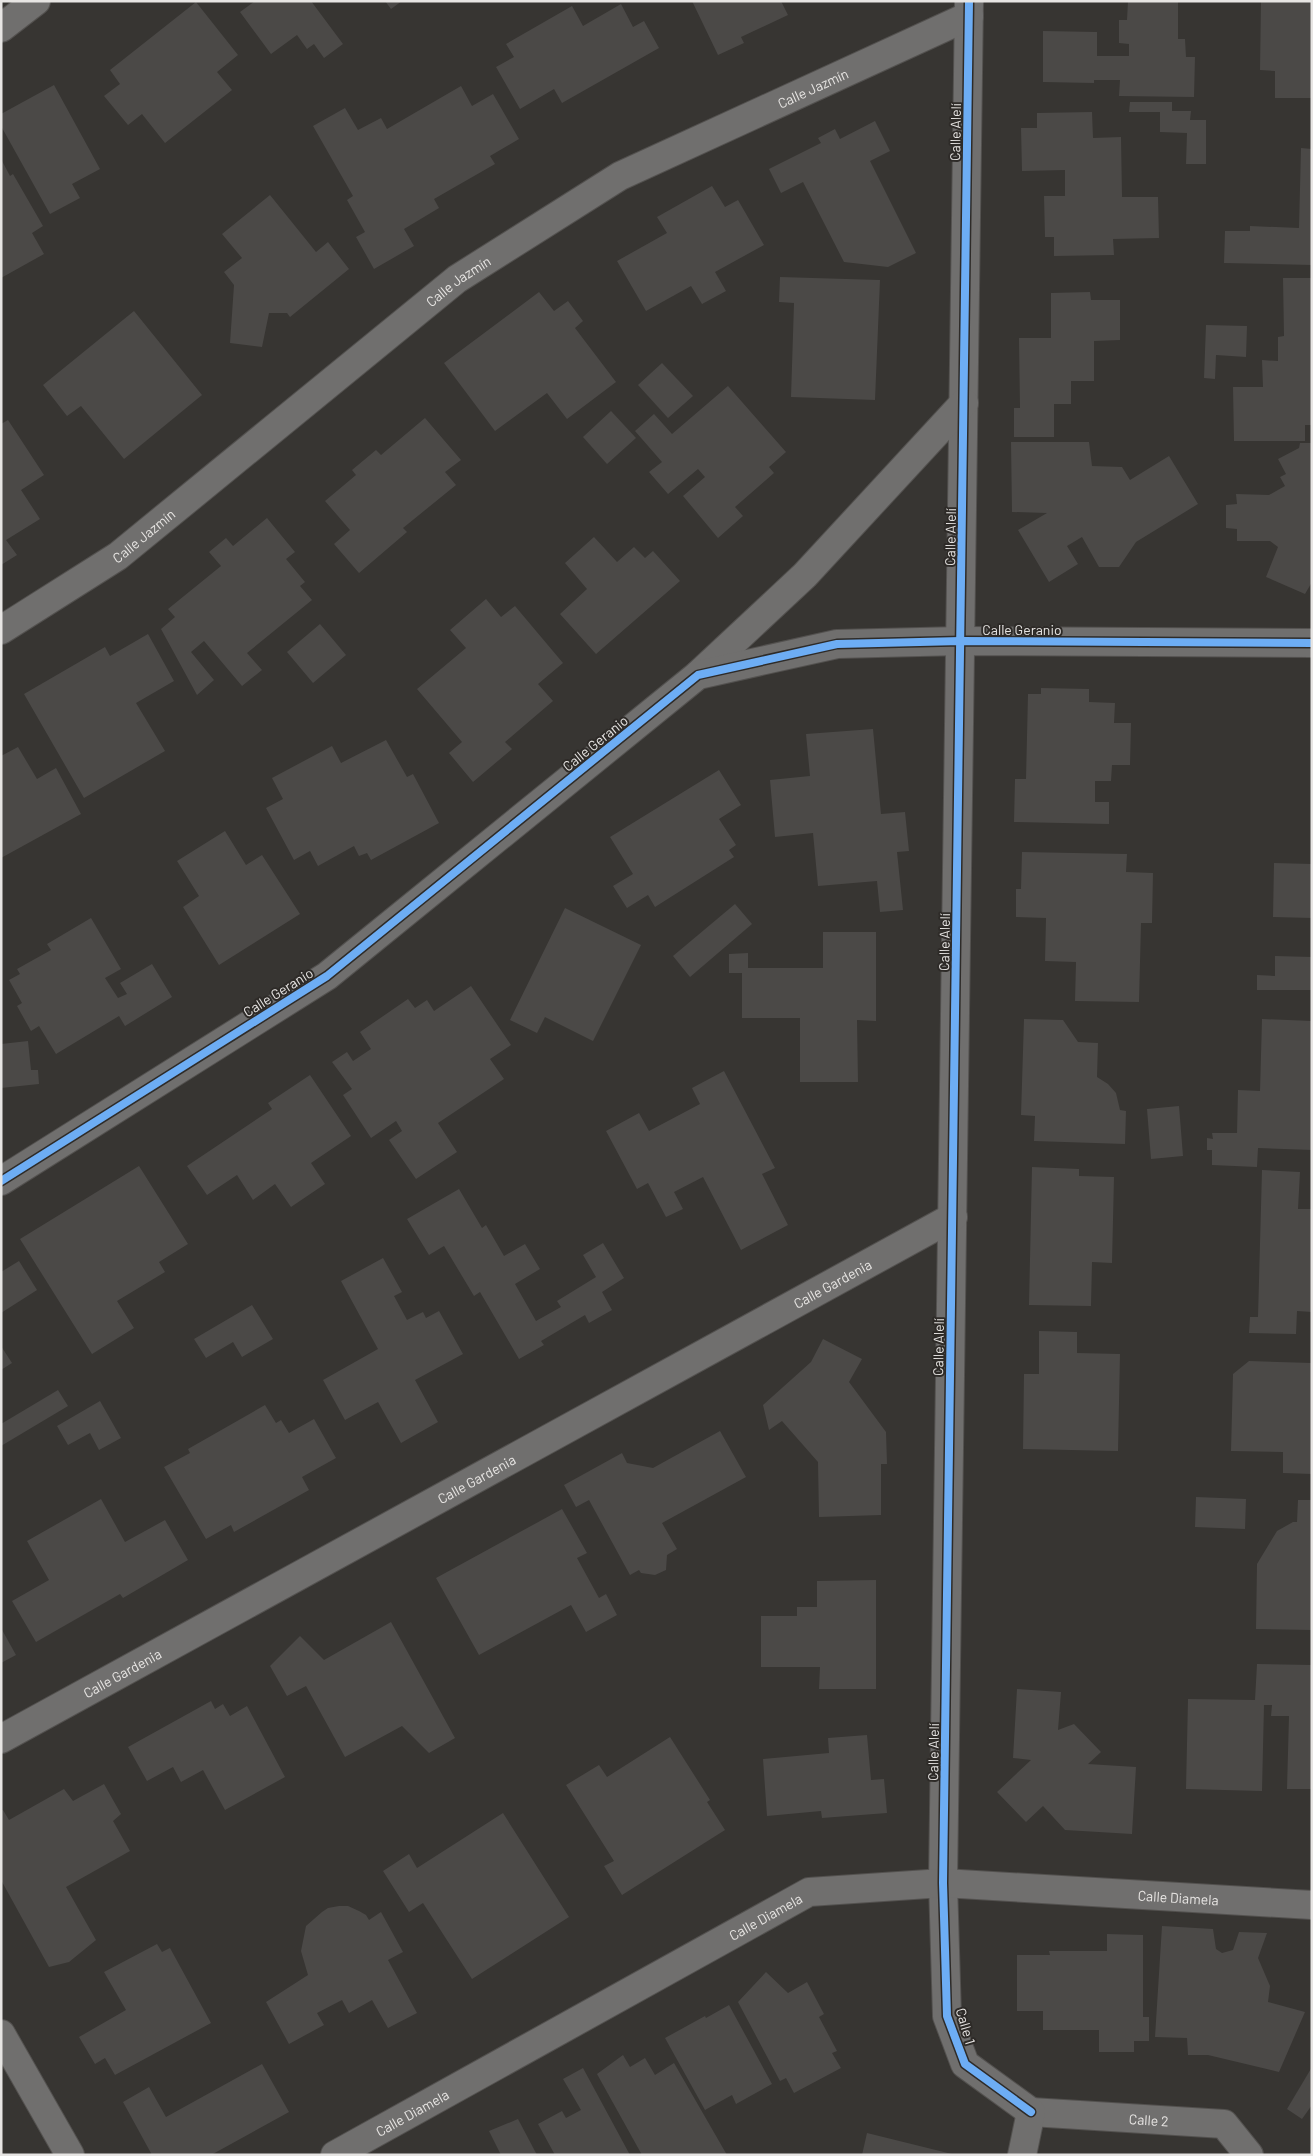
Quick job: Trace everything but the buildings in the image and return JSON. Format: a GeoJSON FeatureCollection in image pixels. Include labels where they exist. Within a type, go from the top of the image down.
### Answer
{"type":"FeatureCollection","features":[{"type":"Feature","properties":{"kind":"street"},"geometry":{"type":"LineString","coordinates":[[1,28],[36,1]]}},
{"type":"Feature","properties":{"kind":"street","name":"Calle Alelí"},"geometry":{"type":"LineString","coordinates":[[943,1883],[969,9]]}},
{"type":"Feature","properties":{"kind":"street","name":"Calle Jazmín"},"geometry":{"type":"LineString","coordinates":[[1,630],[118,556],[457,279],[620,176],[969,9]]}},
{"type":"Feature","properties":{"kind":"street","name":"Calle Geranio"},"geometry":{"type":"LineString","coordinates":[[1,1181],[327,976],[698,676],[805,575],[964,403]]}},
{"type":"Feature","properties":{"kind":"street","name":"Calle Geranio"},"geometry":{"type":"LineString","coordinates":[[698,676],[837,644],[961,641],[1312,643]]}},
{"type":"Feature","properties":{"kind":"street","name":"Calle Gardenia"},"geometry":{"type":"LineString","coordinates":[[1,1739],[952,1217]]}},
{"type":"Feature","properties":{"kind":"street","name":"Calle Diamela"},"geometry":{"type":"LineString","coordinates":[[335,2155],[809,1892],[943,1883],[1312,1905]]}},
{"type":"Feature","properties":{"kind":"street","name":"Calle 1"},"geometry":{"type":"LineString","coordinates":[[943,1883],[947,2016],[965,2064],[1031,2112]]}},
{"type":"Feature","properties":{"kind":"street"},"geometry":{"type":"LineString","coordinates":[[1,2034],[70,2155]]}},
{"type":"Feature","properties":{"kind":"street"},"geometry":{"type":"LineString","coordinates":[[1022,2155],[1031,2112]]}},
{"type":"Feature","properties":{"kind":"street","name":"Calle 2"},"geometry":{"type":"LineString","coordinates":[[1031,2112],[1224,2124],[1249,2155]]}},
{"type":"Feature","properties":{"kind":"cycle path"},"geometry":{"type":"LineString","coordinates":[[969,1],[943,1883],[947,2016],[965,2064],[1031,2112]]}},
{"type":"Feature","properties":{"kind":"cycle path"},"geometry":{"type":"LineString","coordinates":[[1,1181],[327,976],[698,675],[837,644],[961,641],[1312,643]]}}]}
